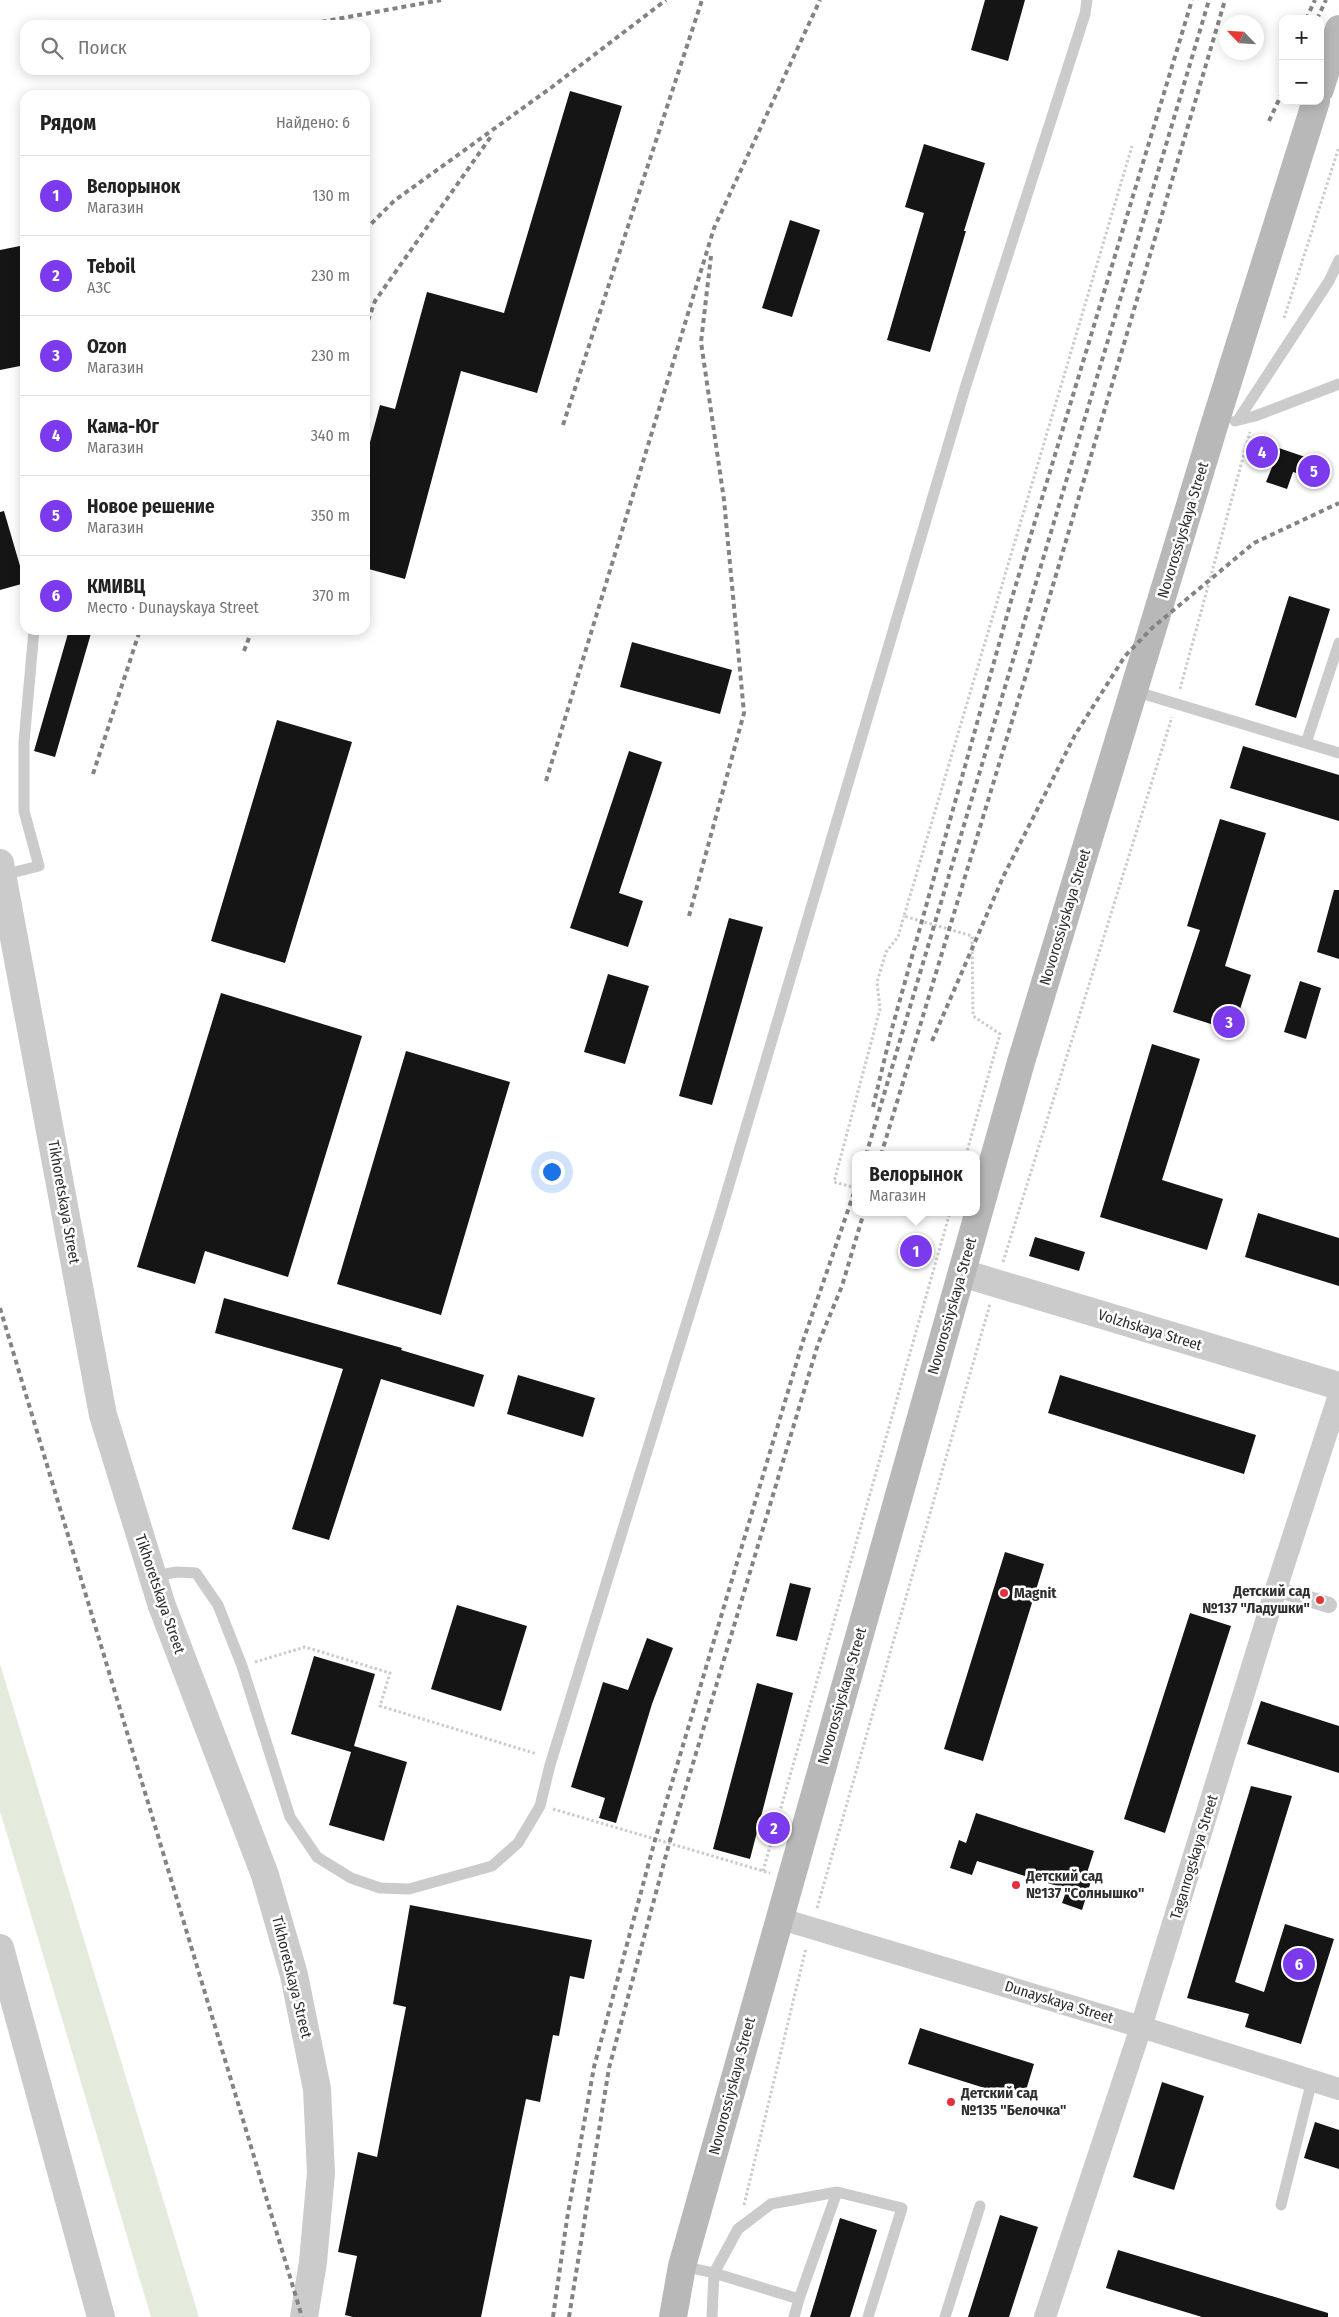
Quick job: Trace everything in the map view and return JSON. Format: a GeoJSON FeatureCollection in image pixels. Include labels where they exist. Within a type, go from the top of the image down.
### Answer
{"type":"FeatureCollection","features":[{"type":"Feature","properties":{"kind":"main road"},"geometry":{"type":"LineString","coordinates":[[1324,77],[1339,30]]}},
{"type":"Feature","properties":{"kind":"main road","name":"Novorossiyskaya Street"},"geometry":{"type":"LineString","coordinates":[[980,1209],[1021,1062],[1134,691],[1226,423],[1315,105]]}},
{"type":"Feature","properties":{"kind":"main road","name":"Novorossiyskaya Street"},"geometry":{"type":"LineString","coordinates":[[673,2317],[682,2266],[778,1918],[978,1216]]}},
{"type":"Feature","properties":{"kind":"street","name":"Tikhoretskaya Street"},"geometry":{"type":"LineString","coordinates":[[2,869],[103,1415],[162,1606],[265,1875],[294,1975],[317,2089],[321,2172],[313,2262],[304,2317]]}},
{"type":"Feature","properties":{"kind":"street","name":"Volzhskaya Street"},"geometry":{"type":"LineString","coordinates":[[962,1273],[1339,1386]]}},
{"type":"Feature","properties":{"kind":"street","name":"Taganrogskaya Street"},"geometry":{"type":"LineString","coordinates":[[1045,2317],[1141,2027],[1276,1590],[1339,1395]]}},
{"type":"Feature","properties":{"kind":"street"},"geometry":{"type":"LineString","coordinates":[[1276,1590],[1329,1605]]}},
{"type":"Feature","properties":{"kind":"street","name":"Dunayskaya Street"},"geometry":{"type":"LineString","coordinates":[[778,1918],[1141,2027],[1339,2089]]}},
{"type":"Feature","properties":{"kind":"street"},"geometry":{"type":"LineString","coordinates":[[0,1948],[101,2317]]}},
{"type":"Feature","properties":{"kind":"lane"},"geometry":{"type":"LineString","coordinates":[[153,1576],[177,1572],[196,1573],[218,1605],[242,1666],[290,1817],[317,1857],[351,1878],[380,1888],[409,1889],[492,1866],[518,1843],[540,1806],[552,1758],[723,1206],[966,385],[1085,14],[1087,0]]}},
{"type":"Feature","properties":{"kind":"lane"},"geometry":{"type":"LineString","coordinates":[[1226,423],[1330,282],[1339,260]]}},
{"type":"Feature","properties":{"kind":"lane"},"geometry":{"type":"LineString","coordinates":[[1226,423],[1255,416],[1339,384]]}},
{"type":"Feature","properties":{"kind":"lane"},"geometry":{"type":"LineString","coordinates":[[2,869],[38,866],[24,811],[24,742],[34,635]]}},
{"type":"Feature","properties":{"kind":"lane"},"geometry":{"type":"LineString","coordinates":[[1306,743],[1339,643]]}},
{"type":"Feature","properties":{"kind":"lane"},"geometry":{"type":"LineString","coordinates":[[1134,691],[1339,753]]}},
{"type":"Feature","properties":{"kind":"lane"},"geometry":{"type":"LineString","coordinates":[[1282,2204],[1312,2080]]}},
{"type":"Feature","properties":{"kind":"lane"},"geometry":{"type":"LineString","coordinates":[[794,2317],[837,2192]]}},
{"type":"Feature","properties":{"kind":"lane"},"geometry":{"type":"LineString","coordinates":[[712,2317],[714,2273],[738,2229],[771,2204],[837,2192],[902,2208],[868,2317]]}},
{"type":"Feature","properties":{"kind":"lane"},"geometry":{"type":"LineString","coordinates":[[945,2317],[980,2206]]}},
{"type":"Feature","properties":{"kind":"lane"},"geometry":{"type":"LineString","coordinates":[[682,2266],[714,2273],[799,2299]]}},
{"type":"Feature","properties":{"kind":"path"},"geometry":{"type":"LineString","coordinates":[[852,1187],[834,1182],[880,1008],[877,982],[886,952],[898,938],[1132,146]]}},
{"type":"Feature","properties":{"kind":"path"},"geometry":{"type":"LineString","coordinates":[[1283,323],[1339,147]]}},
{"type":"Feature","properties":{"kind":"path"},"geometry":{"type":"LineString","coordinates":[[738,2229],[811,1928],[996,1283],[1176,704],[1255,416]]}},
{"type":"Feature","properties":{"kind":"path"},"geometry":{"type":"LineString","coordinates":[[904,916],[972,936],[973,1016],[1000,1034],[967,1151]]}},
{"type":"Feature","properties":{"kind":"path"},"geometry":{"type":"LineString","coordinates":[[763,1871],[948,1216]]}},
{"type":"Feature","properties":{"kind":"path"},"geometry":{"type":"LineString","coordinates":[[242,1666],[305,1647],[390,1673],[380,1706],[552,1758]]}},
{"type":"Feature","properties":{"kind":"path"},"geometry":{"type":"LineString","coordinates":[[540,1806],[790,1879]]}},
{"type":"Feature","properties":{"kind":"green space"},"geometry":{"type":"Polygon","coordinates":[[[0,1664],[199,2317],[151,2317],[0,1811],[0,1664]]]}},
{"type":"Feature","properties":{"kind":"building"},"geometry":{"type":"Polygon","coordinates":[[[985,0],[1025,0],[1008,61],[971,50],[985,0]]]}},
{"type":"Feature","properties":{"kind":"building"},"geometry":{"type":"Polygon","coordinates":[[[570,91],[622,106],[537,393],[461,371],[405,579],[370,569],[370,442],[380,405],[395,409],[427,292],[504,313],[570,91]]]}},
{"type":"Feature","properties":{"kind":"building"},"geometry":{"type":"Polygon","coordinates":[[[924,144],[985,163],[930,352],[887,340],[924,213],[905,207],[924,144]]]}},
{"type":"Feature","properties":{"kind":"building"},"geometry":{"type":"Polygon","coordinates":[[[790,220],[820,230],[792,317],[762,308],[790,220]]]}},
{"type":"Feature","properties":{"kind":"building"},"geometry":{"type":"Polygon","coordinates":[[[20,246],[20,366],[0,370],[0,250],[20,246]]]}},
{"type":"Feature","properties":{"kind":"building"},"geometry":{"type":"Polygon","coordinates":[[[1258,441],[1320,462],[1314,478],[1293,472],[1287,489],[1266,482],[1272,467],[1252,460],[1258,441]]]}},
{"type":"Feature","properties":{"kind":"building"},"geometry":{"type":"Polygon","coordinates":[[[4,511],[20,566],[20,584],[0,590],[0,512],[4,511]]]}},
{"type":"Feature","properties":{"kind":"building"},"geometry":{"type":"Polygon","coordinates":[[[1289,596],[1330,609],[1296,718],[1255,705],[1289,596]]]}},
{"type":"Feature","properties":{"kind":"building"},"geometry":{"type":"Polygon","coordinates":[[[68,635],[91,635],[55,757],[34,751],[68,635]]]}},
{"type":"Feature","properties":{"kind":"building"},"geometry":{"type":"Polygon","coordinates":[[[632,642],[732,670],[720,714],[620,687],[632,642]]]}},
{"type":"Feature","properties":{"kind":"building"},"geometry":{"type":"Polygon","coordinates":[[[277,720],[352,742],[285,963],[211,941],[277,720]]]}},
{"type":"Feature","properties":{"kind":"building"},"geometry":{"type":"Polygon","coordinates":[[[1243,746],[1339,775],[1339,821],[1230,788],[1243,746]]]}},
{"type":"Feature","properties":{"kind":"building"},"geometry":{"type":"Polygon","coordinates":[[[629,751],[662,762],[619,893],[643,901],[628,947],[570,928],[629,751]]]}},
{"type":"Feature","properties":{"kind":"building"},"geometry":{"type":"Polygon","coordinates":[[[1220,819],[1266,833],[1225,966],[1251,975],[1233,1031],[1173,1012],[1200,930],[1187,926],[1220,819]]]}},
{"type":"Feature","properties":{"kind":"building"},"geometry":{"type":"Polygon","coordinates":[[[1334,890],[1339,890],[1339,959],[1317,952],[1334,890]]]}},
{"type":"Feature","properties":{"kind":"building"},"geometry":{"type":"Polygon","coordinates":[[[729,918],[763,927],[712,1105],[679,1096],[729,918]]]}},
{"type":"Feature","properties":{"kind":"building"},"geometry":{"type":"Polygon","coordinates":[[[608,974],[649,986],[625,1064],[584,1052],[608,974]]]}},
{"type":"Feature","properties":{"kind":"building"},"geometry":{"type":"Polygon","coordinates":[[[1300,981],[1321,988],[1306,1039],[1284,1032],[1300,981]]]}},
{"type":"Feature","properties":{"kind":"building"},"geometry":{"type":"Polygon","coordinates":[[[221,993],[362,1036],[288,1277],[205,1251],[195,1284],[137,1267],[221,993]]]}},
{"type":"Feature","properties":{"kind":"building"},"geometry":{"type":"Polygon","coordinates":[[[1152,1044],[1200,1059],[1162,1180],[1223,1199],[1207,1250],[1100,1217],[1152,1044]]]}},
{"type":"Feature","properties":{"kind":"building"},"geometry":{"type":"Polygon","coordinates":[[[406,1051],[510,1082],[441,1315],[337,1284],[406,1051]]]}},
{"type":"Feature","properties":{"kind":"building"},"geometry":{"type":"Polygon","coordinates":[[[1258,1213],[1339,1238],[1339,1286],[1245,1257],[1258,1213]]]}},
{"type":"Feature","properties":{"kind":"building"},"geometry":{"type":"Polygon","coordinates":[[[1035,1237],[1085,1252],[1079,1271],[1029,1256],[1035,1237]]]}},
{"type":"Feature","properties":{"kind":"building"},"geometry":{"type":"Polygon","coordinates":[[[224,1298],[402,1348],[401,1350],[484,1375],[474,1407],[381,1379],[329,1540],[292,1529],[343,1369],[215,1333],[224,1298]]]}},
{"type":"Feature","properties":{"kind":"building"},"geometry":{"type":"Polygon","coordinates":[[[518,1375],[595,1398],[583,1437],[507,1414],[518,1375]]]}},
{"type":"Feature","properties":{"kind":"building"},"geometry":{"type":"Polygon","coordinates":[[[1060,1375],[1256,1435],[1244,1474],[1048,1413],[1060,1375]]]}},
{"type":"Feature","properties":{"kind":"building"},"geometry":{"type":"Polygon","coordinates":[[[1005,1552],[1044,1564],[983,1761],[944,1749],[1005,1552]]]}},
{"type":"Feature","properties":{"kind":"building"},"geometry":{"type":"Polygon","coordinates":[[[790,1583],[811,1588],[797,1641],[776,1636],[790,1583]]]}},
{"type":"Feature","properties":{"kind":"building"},"geometry":{"type":"Polygon","coordinates":[[[457,1605],[527,1626],[501,1711],[431,1689],[457,1605]]]}},
{"type":"Feature","properties":{"kind":"building"},"geometry":{"type":"Polygon","coordinates":[[[1190,1613],[1231,1626],[1165,1833],[1124,1819],[1190,1613]]]}},
{"type":"Feature","properties":{"kind":"building"},"geometry":{"type":"Polygon","coordinates":[[[647,1638],[673,1648],[652,1704],[616,1823],[599,1818],[605,1798],[571,1787],[603,1682],[628,1690],[647,1638]]]}},
{"type":"Feature","properties":{"kind":"building"},"geometry":{"type":"Polygon","coordinates":[[[314,1656],[375,1674],[354,1746],[407,1762],[384,1841],[329,1825],[351,1752],[291,1734],[314,1656]]]}},
{"type":"Feature","properties":{"kind":"building"},"geometry":{"type":"Polygon","coordinates":[[[757,1683],[793,1693],[750,1859],[713,1849],[757,1683]]]}},
{"type":"Feature","properties":{"kind":"building"},"geometry":{"type":"Polygon","coordinates":[[[1261,1701],[1339,1726],[1339,1773],[1247,1744],[1261,1701]]]}},
{"type":"Feature","properties":{"kind":"building"},"geometry":{"type":"Polygon","coordinates":[[[1251,1786],[1292,1796],[1235,1982],[1264,1992],[1285,1924],[1334,1939],[1301,2044],[1245,2027],[1249,2014],[1187,1998],[1251,1786]]]}},
{"type":"Feature","properties":{"kind":"building"},"geometry":{"type":"Polygon","coordinates":[[[976,1813],[1094,1851],[1086,1876],[1092,1878],[1082,1910],[1062,1903],[1067,1889],[977,1861],[972,1875],[950,1868],[959,1840],[966,1843],[976,1813]]]}},
{"type":"Feature","properties":{"kind":"building"},"geometry":{"type":"Polygon","coordinates":[[[410,1905],[592,1940],[584,1979],[570,1976],[559,2036],[553,2035],[540,2102],[526,2099],[481,2317],[353,2317],[345,2315],[357,2256],[338,2252],[358,2152],[377,2157],[406,2007],[393,2004],[410,1905]]]}},
{"type":"Feature","properties":{"kind":"building"},"geometry":{"type":"Polygon","coordinates":[[[920,2028],[1034,2064],[1023,2100],[908,2064],[920,2028]]]}},
{"type":"Feature","properties":{"kind":"building"},"geometry":{"type":"Polygon","coordinates":[[[1162,2082],[1204,2096],[1174,2190],[1133,2177],[1162,2082]]]}},
{"type":"Feature","properties":{"kind":"building"},"geometry":{"type":"Polygon","coordinates":[[[1315,2122],[1339,2130],[1339,2169],[1304,2158],[1315,2122]]]}},
{"type":"Feature","properties":{"kind":"building"},"geometry":{"type":"Polygon","coordinates":[[[1000,2215],[1038,2227],[1009,2317],[968,2317],[1000,2215]]]}},
{"type":"Feature","properties":{"kind":"building"},"geometry":{"type":"Polygon","coordinates":[[[840,2218],[877,2230],[850,2317],[810,2317],[840,2218]]]}},
{"type":"Feature","properties":{"kind":"building"},"geometry":{"type":"Polygon","coordinates":[[[1118,2250],[1328,2313],[1328,2317],[1202,2317],[1106,2288],[1118,2250]]]}},
{"type":"Feature","properties":{"kind":"railway"},"geometry":{"type":"LineString","coordinates":[[331,20],[441,0]]}},
{"type":"Feature","properties":{"kind":"railway"},"geometry":{"type":"LineString","coordinates":[[370,225],[394,201],[552,87],[666,0]]}},
{"type":"Feature","properties":{"kind":"railway"},"geometry":{"type":"LineString","coordinates":[[563,425],[702,0]]}},
{"type":"Feature","properties":{"kind":"railway"},"geometry":{"type":"LineString","coordinates":[[546,781],[714,228],[820,0]]}},
{"type":"Feature","properties":{"kind":"railway"},"geometry":{"type":"LineString","coordinates":[[873,1107],[891,1032],[1011,601],[1192,0]]}},
{"type":"Feature","properties":{"kind":"railway"},"geometry":{"type":"LineString","coordinates":[[867,1151],[1209,0]]}},
{"type":"Feature","properties":{"kind":"railway"},"geometry":{"type":"LineString","coordinates":[[882,1151],[1051,592],[1225,0]]}},
{"type":"Feature","properties":{"kind":"railway"},"geometry":{"type":"LineString","coordinates":[[1308,15],[1315,0]]}},
{"type":"Feature","properties":{"kind":"railway"},"geometry":{"type":"LineString","coordinates":[[1319,15],[1326,0]]}},
{"type":"Feature","properties":{"kind":"railway"},"geometry":{"type":"LineString","coordinates":[[1269,121],[1279,100]]}},
{"type":"Feature","properties":{"kind":"railway"},"geometry":{"type":"LineString","coordinates":[[370,315],[375,301],[492,135]]}},
{"type":"Feature","properties":{"kind":"railway"},"geometry":{"type":"LineString","coordinates":[[689,916],[744,713],[724,500],[701,342],[711,256]]}},
{"type":"Feature","properties":{"kind":"railway"},"geometry":{"type":"LineString","coordinates":[[932,1041],[1004,875],[1075,735],[1125,656],[1152,628],[1254,543],[1339,503]]}},
{"type":"Feature","properties":{"kind":"railway"},"geometry":{"type":"LineString","coordinates":[[93,774],[138,635]]}},
{"type":"Feature","properties":{"kind":"railway"},"geometry":{"type":"LineString","coordinates":[[244,651],[250,635]]}},
{"type":"Feature","properties":{"kind":"railway"},"geometry":{"type":"LineString","coordinates":[[553,2317],[567,2219],[594,2067],[655,1840],[803,1341],[852,1199]]}},
{"type":"Feature","properties":{"kind":"railway"},"geometry":{"type":"LineString","coordinates":[[569,2317],[609,2068],[669,1844],[818,1344],[842,1286],[863,1216]]}},
{"type":"Feature","properties":{"kind":"railway"},"geometry":{"type":"LineString","coordinates":[[0,1308],[302,2317]]}},
{"type":"Feature","properties":{"kind":"place","name":"Кама-Юг"},"geometry":{"type":"Point","coordinates":[1262,452]}},
{"type":"Feature","properties":{"kind":"place","name":"Новое решение"},"geometry":{"type":"Point","coordinates":[1314,471]}},
{"type":"Feature","properties":{"kind":"place","name":"Ozon"},"geometry":{"type":"Point","coordinates":[1229,1022]}},
{"type":"Feature","properties":{"kind":"place","name":"Велорынок"},"geometry":{"type":"Point","coordinates":[916,1251]}},
{"type":"Feature","properties":{"kind":"place","name":"Magnit"},"geometry":{"type":"Point","coordinates":[1004,1593]}},
{"type":"Feature","properties":{"kind":"place","name":"Детский сад №137 \"Ладушки\""},"geometry":{"type":"Point","coordinates":[1320,1600]}},
{"type":"Feature","properties":{"kind":"place","name":"Teboil"},"geometry":{"type":"Point","coordinates":[774,1828]}},
{"type":"Feature","properties":{"kind":"place","name":"Детский сад №137 \"Солнышко\""},"geometry":{"type":"Point","coordinates":[1016,1885]}},
{"type":"Feature","properties":{"kind":"place","name":"КМИВЦ"},"geometry":{"type":"Point","coordinates":[1299,1964]}},
{"type":"Feature","properties":{"kind":"place","name":"Детский сад №135 \"Белочка\""},"geometry":{"type":"Point","coordinates":[951,2102]}}]}
